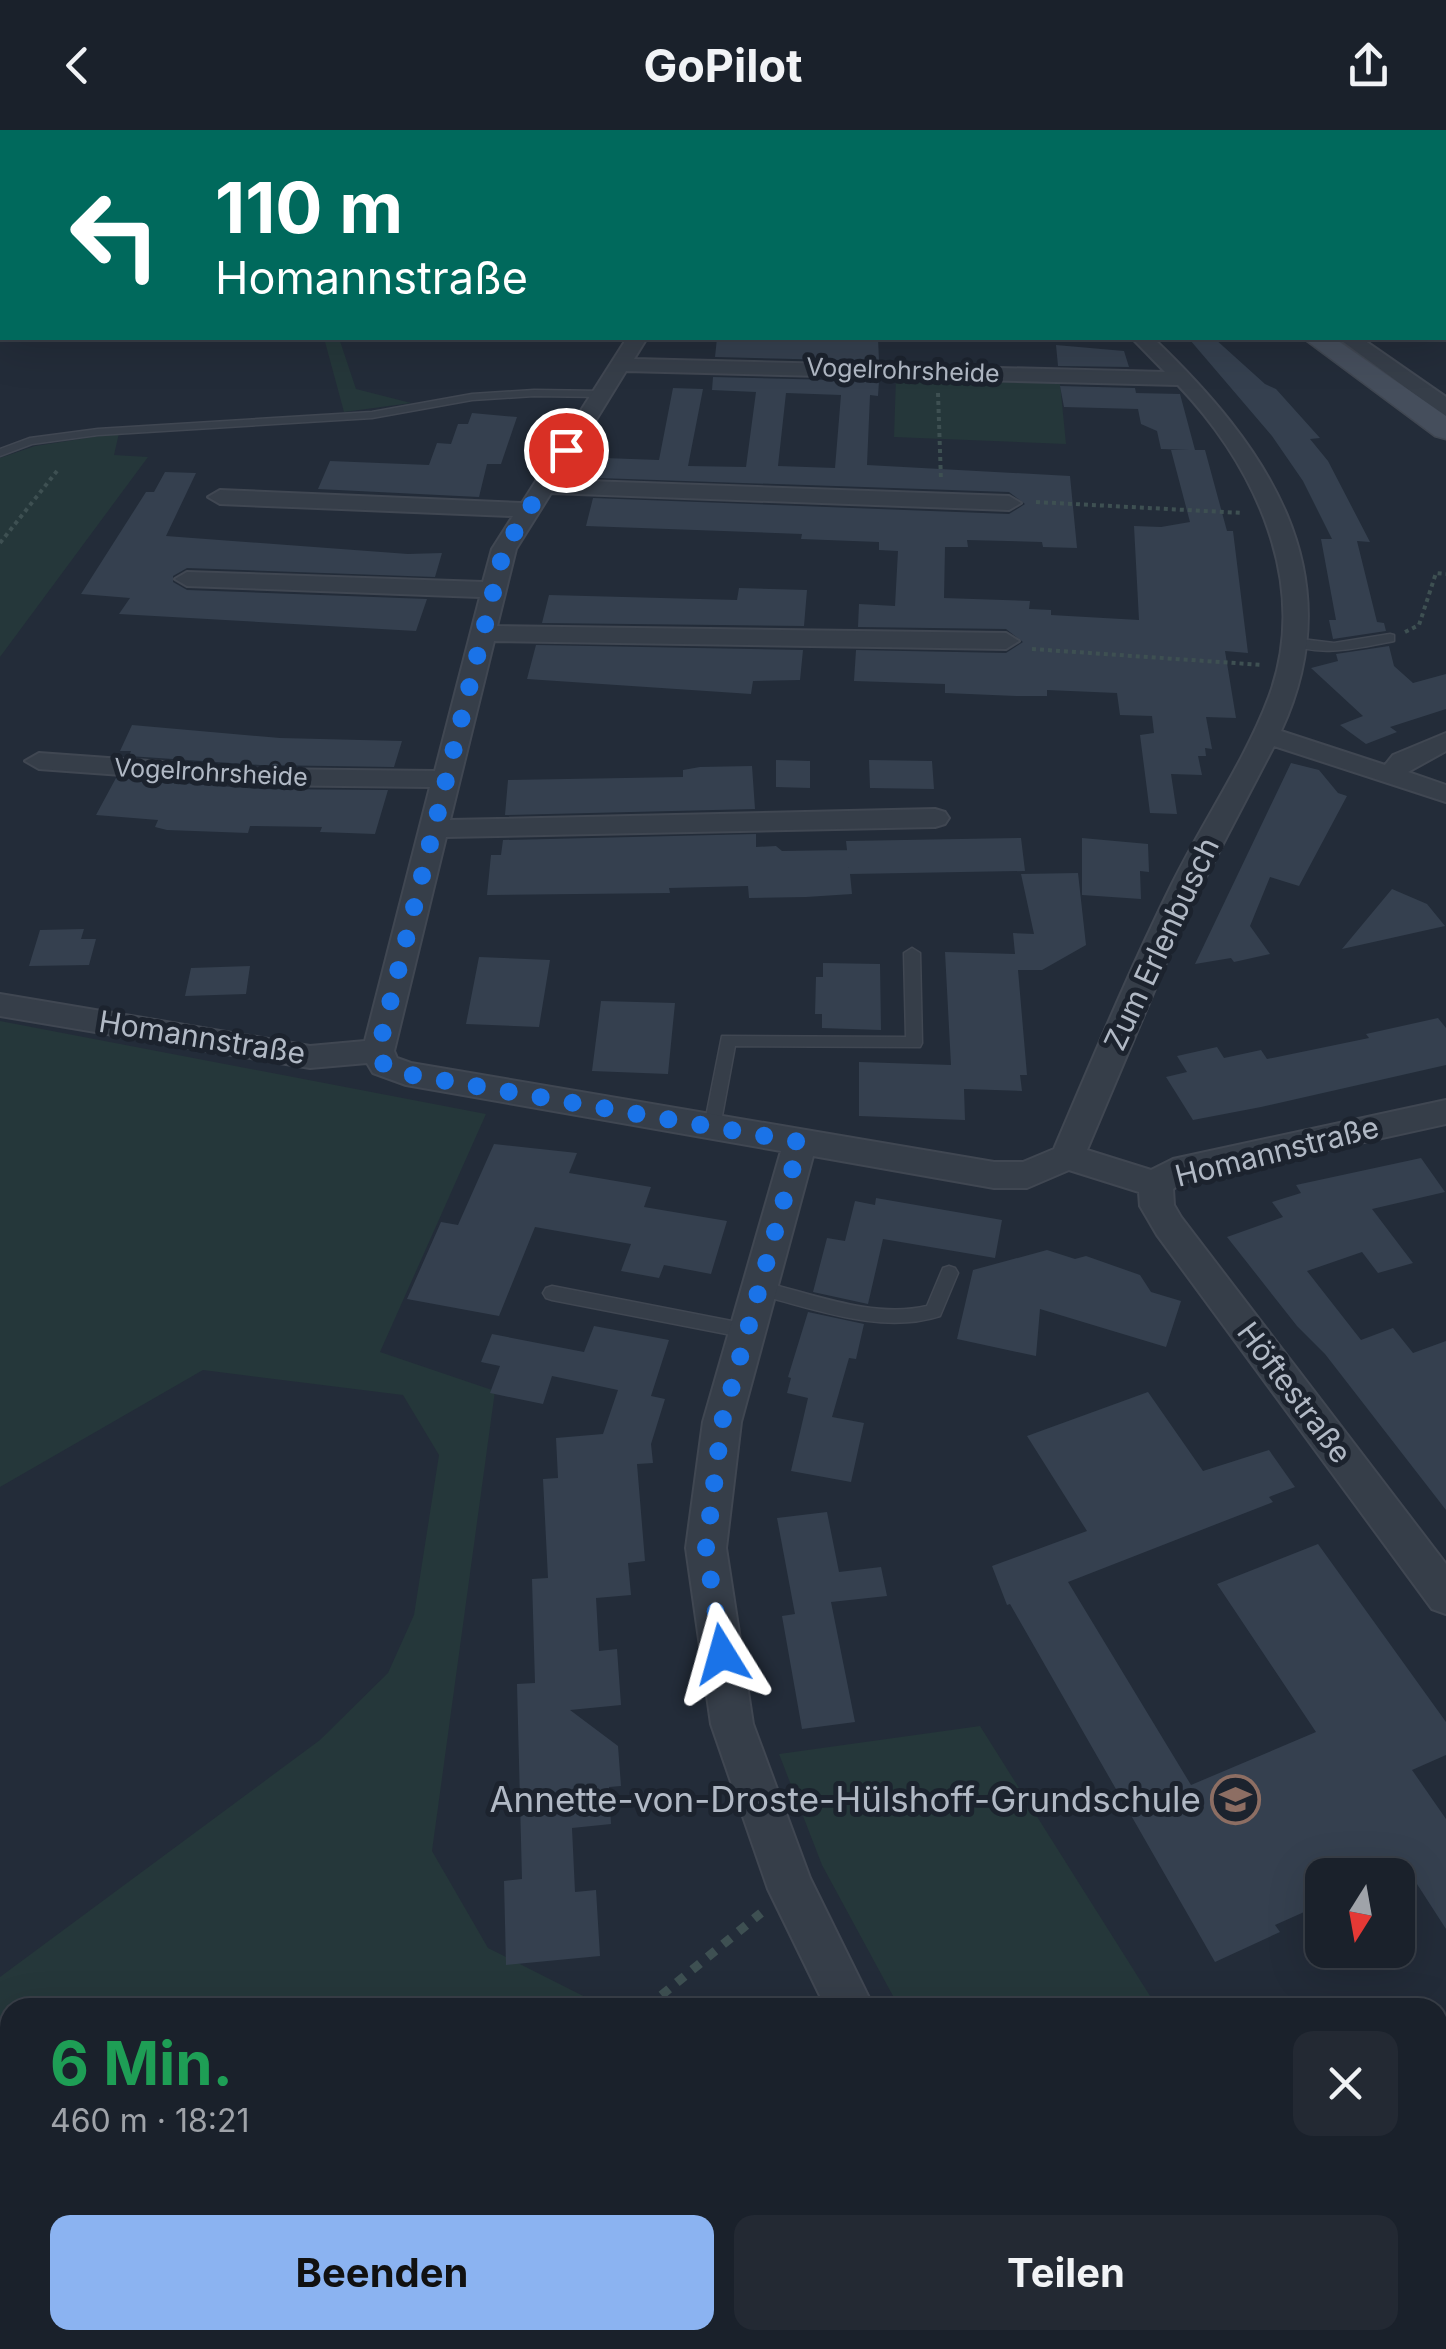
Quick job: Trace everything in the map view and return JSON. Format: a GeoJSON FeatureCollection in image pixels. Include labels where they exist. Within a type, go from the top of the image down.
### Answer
{"type":"FeatureCollection","features":[{"type":"Feature","properties":{"kind":"main road"},"geometry":{"type":"LineString","coordinates":[[1319,340],[1436,422]]}},
{"type":"Feature","properties":{"kind":"street"},"geometry":{"type":"LineString","coordinates":[[636,340],[504,549],[378,1051],[384,1065],[406,1074],[994,1176],[1026,1175],[1066,1157]]}},
{"type":"Feature","properties":{"kind":"street","name":"Zum Erlenbusch"},"geometry":{"type":"LineString","coordinates":[[1066,1157],[1188,881],[1264,734],[1292,654],[1292,560],[1259,471],[1236,437],[1185,378],[1144,340]]}},
{"type":"Feature","properties":{"kind":"street"},"geometry":{"type":"LineString","coordinates":[[1351,340],[1444,406],[1436,422]]}},
{"type":"Feature","properties":{"kind":"street","name":"Vogelrohrsheide"},"geometry":{"type":"LineString","coordinates":[[621,365],[1185,378]]}},
{"type":"Feature","properties":{"kind":"street"},"geometry":{"type":"LineString","coordinates":[[543,486],[1010,503]]}},
{"type":"Feature","properties":{"kind":"street"},"geometry":{"type":"LineString","coordinates":[[220,498],[527,510]]}},
{"type":"Feature","properties":{"kind":"street"},"geometry":{"type":"LineString","coordinates":[[187,579],[492,590]]}},
{"type":"Feature","properties":{"kind":"street"},"geometry":{"type":"LineString","coordinates":[[480,633],[1006,641]]}},
{"type":"Feature","properties":{"kind":"street"},"geometry":{"type":"LineString","coordinates":[[1264,734],[1446,794]]}},
{"type":"Feature","properties":{"kind":"street"},"geometry":{"type":"LineString","coordinates":[[1390,776],[1403,761],[1446,741]]}},
{"type":"Feature","properties":{"kind":"street","name":"Vogelrohrsheide"},"geometry":{"type":"LineString","coordinates":[[39,762],[260,777],[444,779]]}},
{"type":"Feature","properties":{"kind":"street"},"geometry":{"type":"LineString","coordinates":[[432,829],[935,818]]}},
{"type":"Feature","properties":{"kind":"street","name":"Homannstraße"},"geometry":{"type":"LineString","coordinates":[[0,1005],[310,1057],[378,1051]]}},
{"type":"Feature","properties":{"kind":"street","name":"Homannstraße"},"geometry":{"type":"LineString","coordinates":[[1066,1157],[1156,1184],[1173,1172],[1446,1112]]}},
{"type":"Feature","properties":{"kind":"street"},"geometry":{"type":"LineString","coordinates":[[800,1142],[722,1422],[706,1548],[732,1724],[792,1889],[846,1998]]}},
{"type":"Feature","properties":{"kind":"street","name":"Höftestraße"},"geometry":{"type":"LineString","coordinates":[[1156,1184],[1157,1206],[1169,1226],[1446,1596]]}},
{"type":"Feature","properties":{"kind":"lane"},"geometry":{"type":"LineString","coordinates":[[0,453],[30,442],[98,432],[372,415],[487,396],[602,394]]}},
{"type":"Feature","properties":{"kind":"lane"},"geometry":{"type":"LineString","coordinates":[[1292,654],[1390,638]]}},
{"type":"Feature","properties":{"kind":"lane"},"geometry":{"type":"LineString","coordinates":[[712,1127],[728,1040],[914,1043],[912,953]]}},
{"type":"Feature","properties":{"kind":"lane"},"geometry":{"type":"LineString","coordinates":[[760,1288],[895,1316],[920,1317],[934,1312],[949,1273]]}},
{"type":"Feature","properties":{"kind":"lane"},"geometry":{"type":"LineString","coordinates":[[552,1293],[747,1331]]}},
{"type":"Feature","properties":{"kind":"path"},"geometry":{"type":"LineString","coordinates":[[937,370],[942,501]]}},
{"type":"Feature","properties":{"kind":"path"},"geometry":{"type":"LineString","coordinates":[[0,542],[57,471]]}},
{"type":"Feature","properties":{"kind":"path"},"geometry":{"type":"LineString","coordinates":[[1010,503],[1278,515]]}},
{"type":"Feature","properties":{"kind":"path"},"geometry":{"type":"LineString","coordinates":[[1390,638],[1419,626],[1436,573],[1446,574]]}},
{"type":"Feature","properties":{"kind":"path"},"geometry":{"type":"LineString","coordinates":[[1006,641],[1038,650],[1292,654]]}},
{"type":"Feature","properties":{"kind":"path"},"geometry":{"type":"LineString","coordinates":[[658,1998],[792,1889]]}},
{"type":"Feature","properties":{"kind":"shaded area"},"geometry":{"type":"Polygon","coordinates":[[[325,340],[340,340],[356,389],[411,403],[344,412],[325,340]]]}},
{"type":"Feature","properties":{"kind":"shaded area"},"geometry":{"type":"Polygon","coordinates":[[[896,377],[1060,383],[1066,444],[894,437],[896,377]]]}},
{"type":"Feature","properties":{"kind":"shaded area"},"geometry":{"type":"Polygon","coordinates":[[[119,433],[114,455],[148,457],[0,657],[0,458],[35,446],[119,433]]]}},
{"type":"Feature","properties":{"kind":"shaded area"},"geometry":{"type":"Polygon","coordinates":[[[0,1021],[486,1114],[380,1352],[495,1391],[432,1851],[488,1948],[587,1998],[0,1998],[0,1977],[320,1740],[388,1673],[414,1615],[439,1455],[403,1395],[203,1370],[0,1487],[0,1021]]]}},
{"type":"Feature","properties":{"kind":"shaded area"},"geometry":{"type":"Polygon","coordinates":[[[980,1726],[1151,1998],[894,1998],[822,1865],[779,1754],[980,1726]]]}},
{"type":"Feature","properties":{"kind":"building"},"geometry":{"type":"Polygon","coordinates":[[[717,340],[878,340],[879,361],[715,357],[717,340]]]}},
{"type":"Feature","properties":{"kind":"building"},"geometry":{"type":"Polygon","coordinates":[[[1190,340],[1216,340],[1265,384],[1276,389],[1320,438],[1310,439],[1328,461],[1370,542],[1357,541],[1377,622],[1384,623],[1386,631],[1333,639],[1329,620],[1336,620],[1321,539],[1332,539],[1303,481],[1272,436],[1190,340]]]}},
{"type":"Feature","properties":{"kind":"building"},"geometry":{"type":"Polygon","coordinates":[[[1056,345],[1124,351],[1129,367],[1058,366],[1056,345]]]}},
{"type":"Feature","properties":{"kind":"building"},"geometry":{"type":"Polygon","coordinates":[[[713,377],[879,381],[878,396],[870,395],[867,465],[1070,476],[1077,548],[1043,547],[1042,542],[967,540],[968,547],[945,547],[944,598],[1030,601],[1029,609],[1051,610],[1051,615],[1139,620],[1134,526],[1190,522],[1171,450],[1189,450],[1161,449],[1157,431],[1141,424],[1138,409],[1064,407],[1060,386],[1180,394],[1195,450],[1205,450],[1227,531],[1233,531],[1248,653],[1225,651],[1236,718],[1206,717],[1212,749],[1205,748],[1206,756],[1198,756],[1202,775],[1171,774],[1177,814],[1150,813],[1140,735],[1154,733],[1152,716],[1120,715],[1117,693],[945,693],[945,684],[854,681],[856,650],[1006,653],[1023,642],[1006,629],[858,627],[859,604],[895,606],[898,551],[879,550],[879,542],[801,539],[802,534],[586,526],[593,498],[1009,514],[1025,504],[1009,492],[598,478],[604,458],[659,460],[673,388],[703,389],[688,466],[746,467],[756,392],[712,390],[713,377]],[[786,393],[778,466],[835,468],[841,395],[786,393]]]}},
{"type":"Feature","properties":{"kind":"building"},"geometry":{"type":"Polygon","coordinates":[[[472,413],[517,417],[501,464],[487,464],[479,497],[318,489],[330,461],[429,465],[437,443],[451,444],[458,424],[468,424],[472,413]]]}},
{"type":"Feature","properties":{"kind":"building"},"geometry":{"type":"Polygon","coordinates":[[[165,472],[196,473],[166,536],[408,554],[442,553],[435,577],[187,568],[173,576],[173,582],[187,590],[427,599],[416,631],[119,614],[130,598],[81,594],[146,492],[154,492],[165,472]]]}},
{"type":"Feature","properties":{"kind":"building"},"geometry":{"type":"Polygon","coordinates":[[[739,588],[807,590],[804,626],[542,623],[549,595],[737,600],[739,588]]]}},
{"type":"Feature","properties":{"kind":"building"},"geometry":{"type":"Polygon","coordinates":[[[536,645],[803,650],[800,680],[753,681],[751,694],[527,679],[536,645]]]}},
{"type":"Feature","properties":{"kind":"building"},"geometry":{"type":"Polygon","coordinates":[[[1389,646],[1394,666],[1413,683],[1446,674],[1446,709],[1390,727],[1397,732],[1366,744],[1340,725],[1363,716],[1311,668],[1338,661],[1336,654],[1389,646]]]}},
{"type":"Feature","properties":{"kind":"building"},"geometry":{"type":"Polygon","coordinates":[[[132,725],[280,738],[402,741],[394,767],[260,765],[129,756],[131,751],[120,751],[132,725]]]}},
{"type":"Feature","properties":{"kind":"building"},"geometry":{"type":"Polygon","coordinates":[[[776,760],[810,761],[810,788],[776,787],[776,760]]]}},
{"type":"Feature","properties":{"kind":"building"},"geometry":{"type":"Polygon","coordinates":[[[869,760],[932,761],[934,789],[870,788],[869,760]]]}},
{"type":"Feature","properties":{"kind":"building"},"geometry":{"type":"Polygon","coordinates":[[[1291,763],[1319,770],[1338,793],[1347,796],[1299,886],[1270,877],[1250,926],[1270,954],[1234,962],[1231,958],[1195,964],[1291,763]]]}},
{"type":"Feature","properties":{"kind":"building"},"geometry":{"type":"Polygon","coordinates":[[[752,766],[755,809],[505,815],[508,780],[683,777],[683,770],[700,767],[752,766]]]}},
{"type":"Feature","properties":{"kind":"building"},"geometry":{"type":"Polygon","coordinates":[[[116,778],[260,789],[388,790],[375,834],[320,832],[322,827],[250,826],[248,833],[167,830],[155,827],[158,820],[96,815],[116,778]]]}},
{"type":"Feature","properties":{"kind":"building"},"geometry":{"type":"Polygon","coordinates":[[[756,834],[756,847],[776,846],[782,851],[847,850],[846,841],[1021,838],[1025,871],[850,874],[852,894],[806,897],[749,898],[748,886],[669,888],[670,893],[487,895],[491,855],[501,855],[503,840],[756,834]]]}},
{"type":"Feature","properties":{"kind":"building"},"geometry":{"type":"Polygon","coordinates":[[[1082,838],[1148,844],[1149,872],[1140,871],[1141,899],[1082,895],[1082,838]]]}},
{"type":"Feature","properties":{"kind":"building"},"geometry":{"type":"Polygon","coordinates":[[[1078,873],[1086,945],[1042,970],[1018,970],[1027,1075],[1020,1075],[1022,1091],[964,1089],[965,1120],[859,1116],[859,1062],[951,1065],[945,952],[1015,954],[1013,933],[1034,934],[1021,874],[1078,873]]]}},
{"type":"Feature","properties":{"kind":"building"},"geometry":{"type":"Polygon","coordinates":[[[1392,889],[1427,904],[1445,926],[1342,949],[1392,889]]]}},
{"type":"Feature","properties":{"kind":"building"},"geometry":{"type":"Polygon","coordinates":[[[84,929],[81,939],[96,939],[89,965],[29,966],[40,930],[84,929]]]}},
{"type":"Feature","properties":{"kind":"building"},"geometry":{"type":"Polygon","coordinates":[[[479,957],[550,960],[539,1027],[466,1024],[479,957]]]}},
{"type":"Feature","properties":{"kind":"building"},"geometry":{"type":"Polygon","coordinates":[[[823,963],[880,964],[881,1030],[822,1028],[822,1014],[815,1014],[816,977],[823,977],[823,963]]]}},
{"type":"Feature","properties":{"kind":"building"},"geometry":{"type":"Polygon","coordinates":[[[250,966],[246,994],[185,996],[191,968],[250,966]]]}},
{"type":"Feature","properties":{"kind":"building"},"geometry":{"type":"Polygon","coordinates":[[[601,1001],[675,1003],[668,1074],[592,1071],[601,1001]]]}},
{"type":"Feature","properties":{"kind":"building"},"geometry":{"type":"Polygon","coordinates":[[[1438,1018],[1446,1028],[1446,1065],[1261,1107],[1193,1120],[1166,1077],[1187,1072],[1177,1056],[1217,1047],[1224,1058],[1261,1050],[1267,1059],[1369,1038],[1366,1034],[1438,1018]]]}},
{"type":"Feature","properties":{"kind":"building"},"geometry":{"type":"Polygon","coordinates":[[[494,1144],[577,1153],[569,1173],[651,1187],[644,1207],[727,1221],[711,1274],[664,1265],[659,1278],[621,1271],[631,1244],[535,1227],[499,1316],[407,1299],[441,1222],[458,1225],[494,1144]]]}},
{"type":"Feature","properties":{"kind":"building"},"geometry":{"type":"Polygon","coordinates":[[[1421,1158],[1445,1192],[1372,1209],[1413,1263],[1378,1273],[1362,1252],[1307,1271],[1361,1340],[1393,1328],[1413,1353],[1446,1341],[1446,1510],[1325,1354],[1297,1326],[1227,1237],[1283,1217],[1272,1202],[1301,1193],[1296,1185],[1421,1158]]]}},
{"type":"Feature","properties":{"kind":"building"},"geometry":{"type":"Polygon","coordinates":[[[876,1198],[1002,1220],[995,1258],[883,1239],[868,1304],[813,1292],[827,1238],[845,1241],[855,1201],[875,1205],[876,1198]]]}},
{"type":"Feature","properties":{"kind":"building"},"geometry":{"type":"Polygon","coordinates":[[[1047,1250],[1075,1259],[1086,1256],[1140,1275],[1151,1292],[1181,1301],[1166,1347],[1040,1309],[1036,1356],[957,1339],[973,1270],[1047,1250]]]}},
{"type":"Feature","properties":{"kind":"building"},"geometry":{"type":"Polygon","coordinates":[[[808,1312],[864,1324],[856,1359],[849,1358],[832,1417],[864,1423],[851,1482],[791,1471],[808,1398],[787,1393],[791,1378],[788,1377],[808,1312]]]}},
{"type":"Feature","properties":{"kind":"building"},"geometry":{"type":"Polygon","coordinates":[[[594,1326],[669,1340],[651,1396],[665,1399],[651,1444],[653,1463],[637,1464],[645,1561],[628,1563],[631,1595],[596,1598],[599,1651],[617,1649],[621,1705],[570,1710],[618,1746],[621,1786],[609,1787],[611,1824],[572,1828],[575,1892],[596,1890],[600,1956],[506,1965],[504,1881],[522,1879],[517,1684],[535,1683],[532,1579],[548,1578],[543,1479],[558,1478],[556,1438],[603,1434],[618,1390],[552,1376],[543,1404],[490,1393],[500,1366],[481,1362],[492,1334],[584,1352],[594,1326]]]}},
{"type":"Feature","properties":{"kind":"building"},"geometry":{"type":"Polygon","coordinates":[[[1148,1392],[1203,1471],[1269,1450],[1295,1487],[1269,1497],[1273,1502],[1068,1582],[1191,1785],[1316,1732],[1217,1584],[1318,1544],[1446,1722],[1446,1755],[1412,1770],[1446,1819],[1446,1929],[1415,1881],[1415,1858],[1305,1858],[1305,1912],[1275,1925],[1280,1932],[1215,1962],[1010,1604],[1007,1605],[992,1566],[1087,1531],[1027,1436],[1148,1392]]]}},
{"type":"Feature","properties":{"kind":"building"},"geometry":{"type":"Polygon","coordinates":[[[827,1512],[839,1572],[881,1567],[887,1596],[831,1602],[855,1722],[802,1729],[782,1616],[795,1614],[777,1518],[827,1512]]]}},
{"type":"Feature","properties":{"kind":"place","name":"Annette-von-Droste-Hülshoff-Grundschule"},"geometry":{"type":"Point","coordinates":[1236,1800]}},
{"type":"Feature","properties":{"kind":"route"},"geometry":{"type":"LineString","coordinates":[[566,450],[504,549],[378,1051],[384,1065],[406,1074],[800,1142],[722,1422],[706,1548],[722,1654]]}}]}
